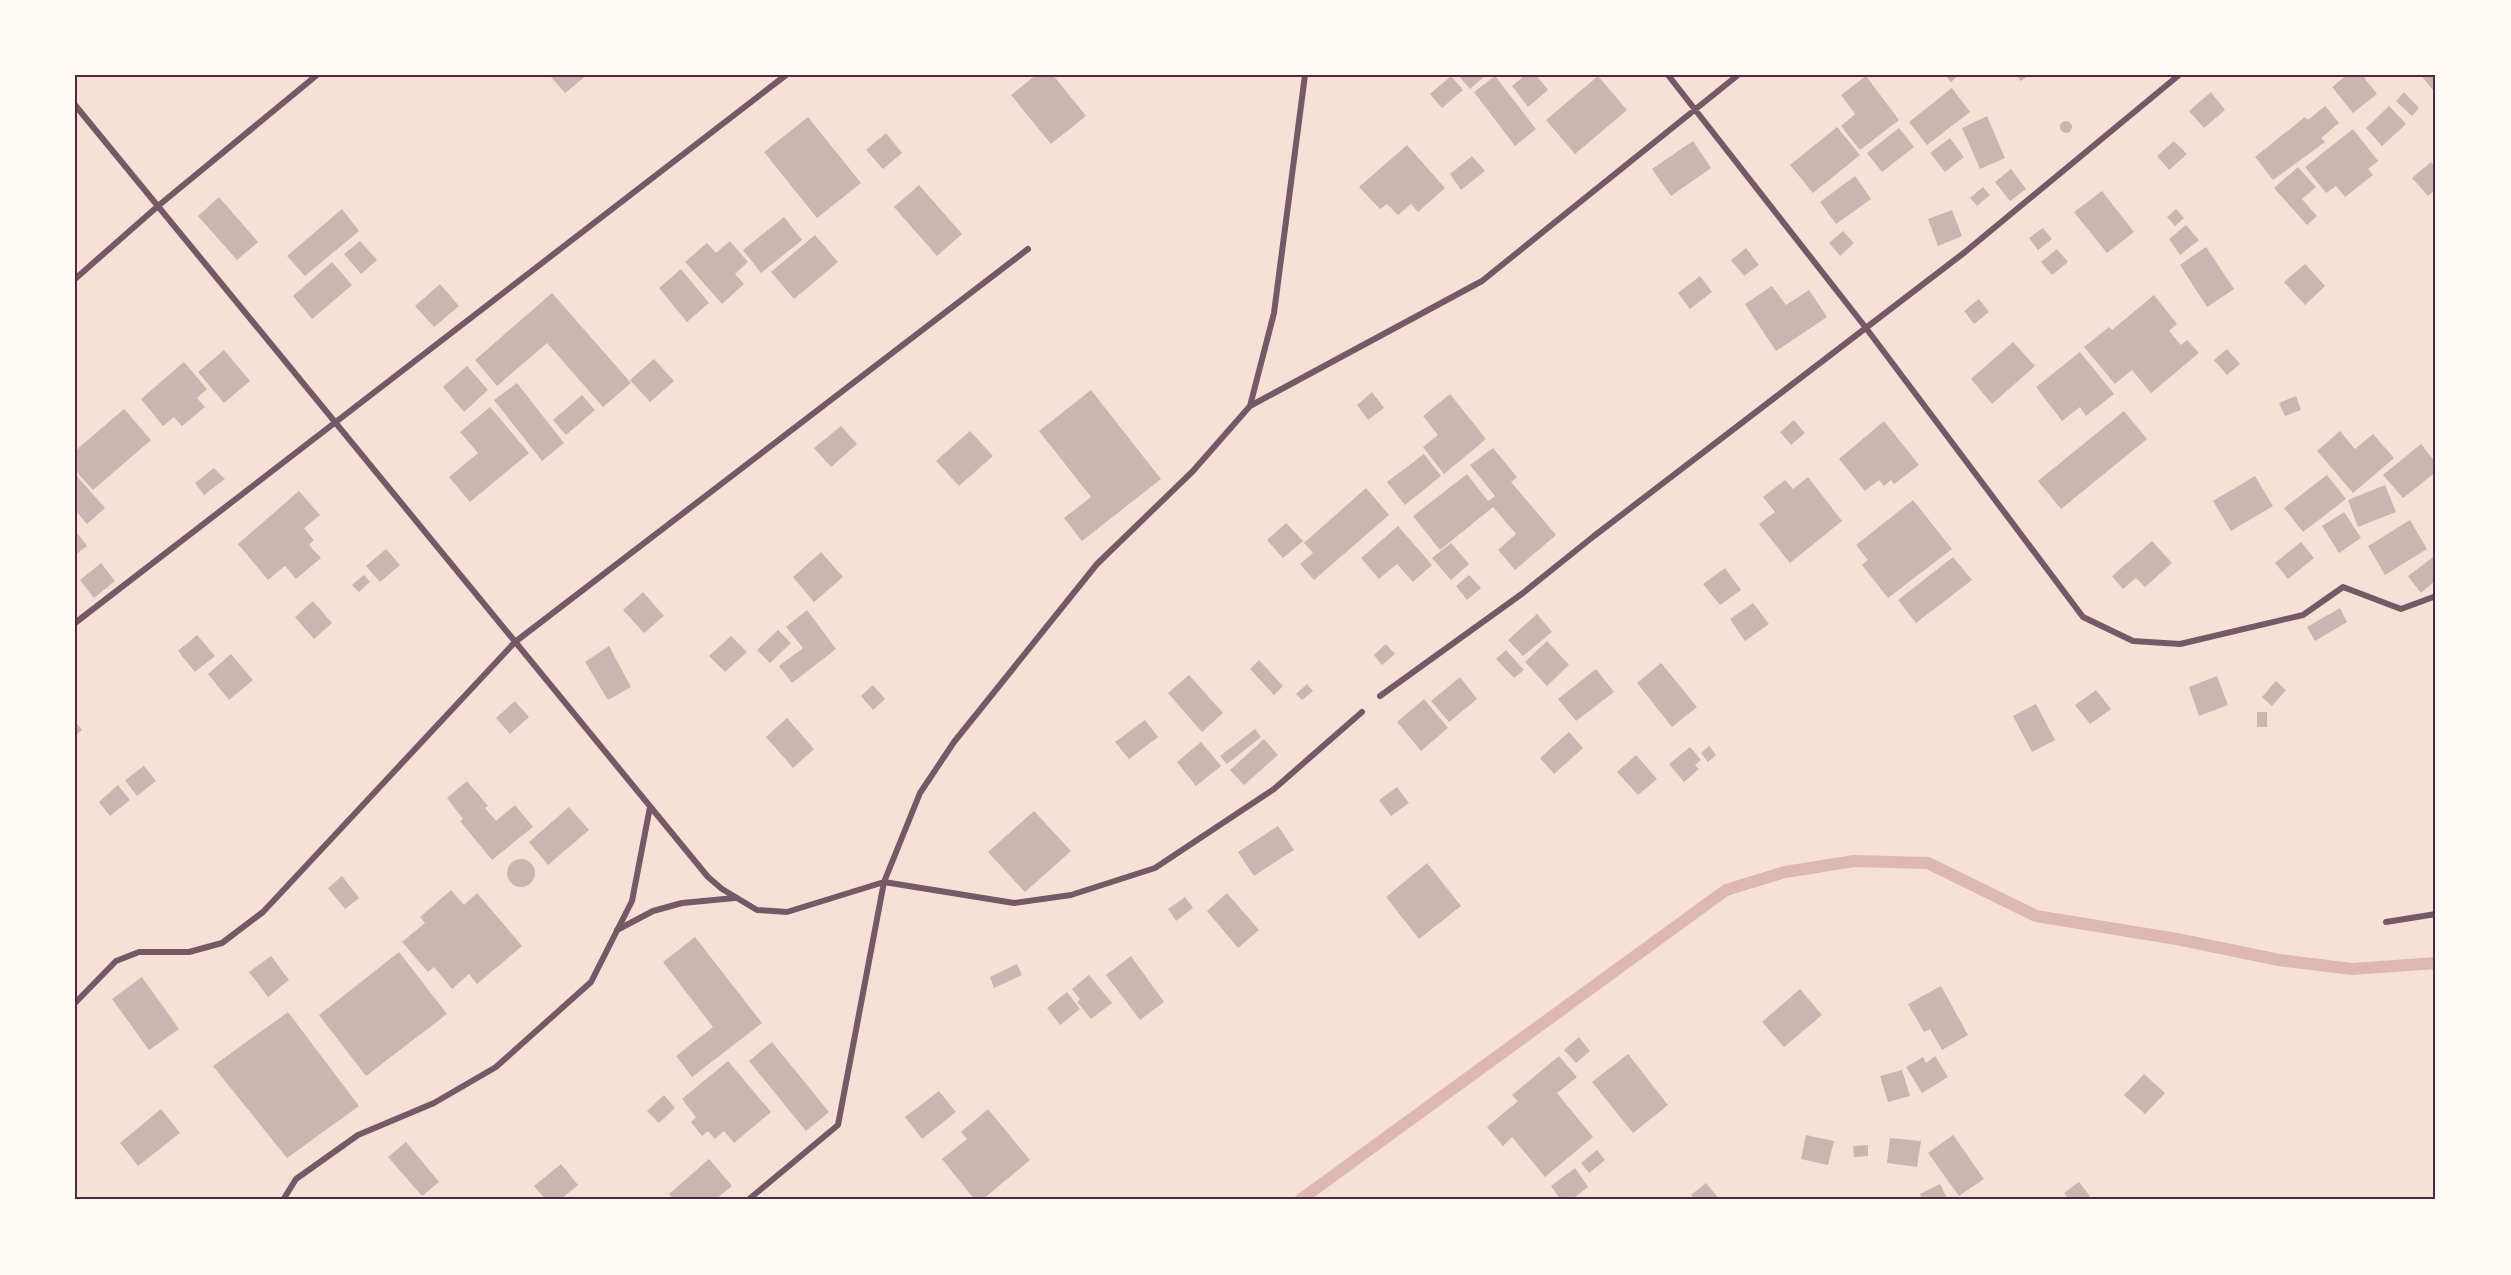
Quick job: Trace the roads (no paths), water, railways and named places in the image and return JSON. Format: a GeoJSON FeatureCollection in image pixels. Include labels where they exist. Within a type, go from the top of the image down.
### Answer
{"type":"FeatureCollection","features":[{"type":"Feature","properties":{"kind":"street"},"geometry":{"type":"LineString","coordinates":[[75,279],[158,206],[316,75]]}},
{"type":"Feature","properties":{"kind":"street"},"geometry":{"type":"LineString","coordinates":[[75,622],[786,75]]}},
{"type":"Feature","properties":{"kind":"street"},"geometry":{"type":"LineString","coordinates":[[1250,406],[1274,313],[1305,75]]}},
{"type":"Feature","properties":{"kind":"street"},"geometry":{"type":"LineString","coordinates":[[1668,75],[1866,328],[2083,616],[2133,641],[2180,644],[2303,615],[2343,587],[2402,609],[2436,596]]}},
{"type":"Feature","properties":{"kind":"street"},"geometry":{"type":"LineString","coordinates":[[748,1200],[838,1125],[884,882],[920,793],[954,742],[1097,564],[1193,471],[1250,406],[1482,281],[1738,75]]}},
{"type":"Feature","properties":{"kind":"street"},"geometry":{"type":"LineString","coordinates":[[1380,696],[1523,593],[1965,252],[2179,75]]}},
{"type":"Feature","properties":{"kind":"street"},"geometry":{"type":"LineString","coordinates":[[75,105],[708,877],[735,898],[757,910],[788,912],[884,882],[1014,903],[1071,895],[1155,868],[1274,789],[1362,712]]}},
{"type":"Feature","properties":{"kind":"street"},"geometry":{"type":"LineString","coordinates":[[75,1003],[116,961],[139,952],[189,952],[222,943],[263,912],[515,642],[1028,249]]}},
{"type":"Feature","properties":{"kind":"street"},"geometry":{"type":"LineString","coordinates":[[283,1200],[296,1179],[357,1135],[434,1103],[496,1066],[591,981],[632,901],[650,807]]}},
{"type":"Feature","properties":{"kind":"street"},"geometry":{"type":"LineString","coordinates":[[617,931],[653,911],[681,903],[735,898]]}},
{"type":"Feature","properties":{"kind":"street"},"geometry":{"type":"LineString","coordinates":[[2385,922],[2436,914]]}},
{"type":"Feature","properties":{"kind":"waterway"},"geometry":{"type":"LineString","coordinates":[[1300,1200],[1726,890],[1785,872],[1854,861],[1928,863],[2036,916],[2177,939],[2279,960],[2352,969],[2436,963]]}}]}
